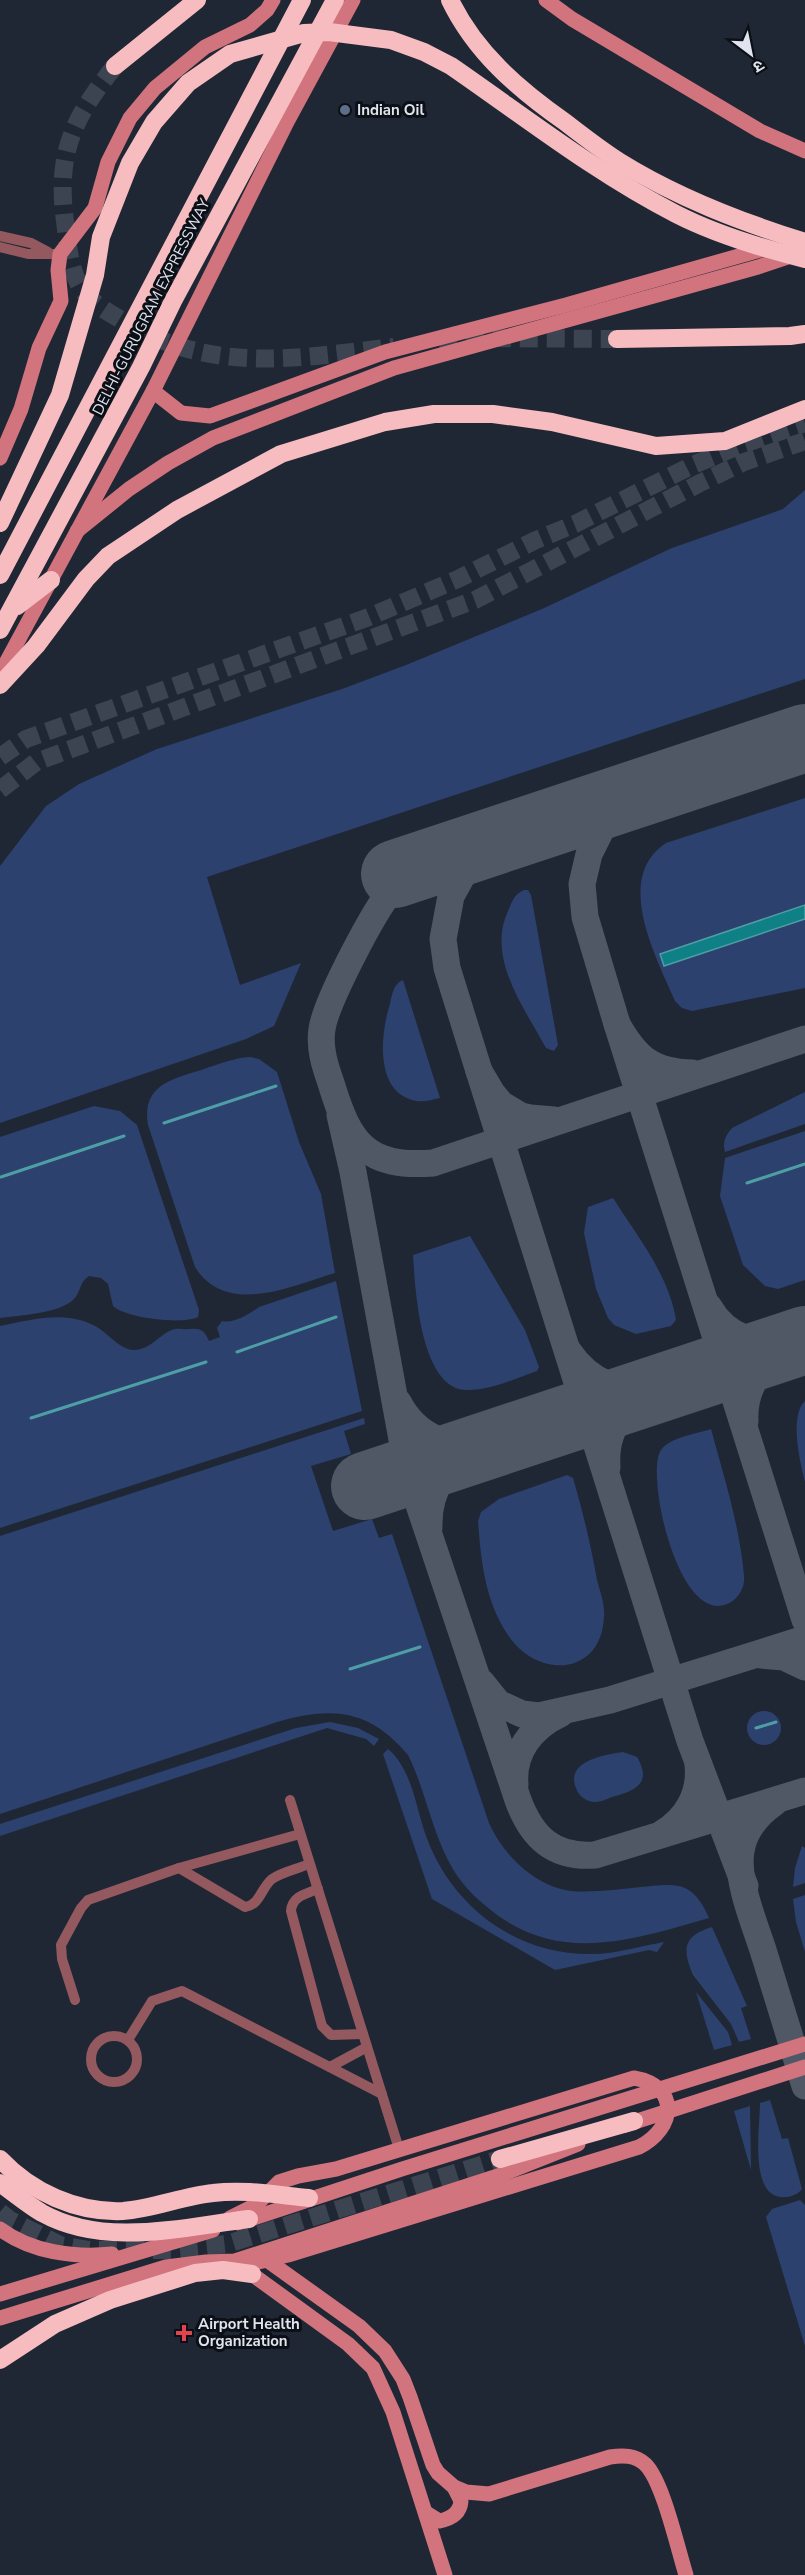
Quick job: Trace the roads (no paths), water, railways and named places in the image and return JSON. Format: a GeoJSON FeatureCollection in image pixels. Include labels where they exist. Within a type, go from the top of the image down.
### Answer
{"type":"FeatureCollection","features":[{"type":"Feature","properties":{"kind":"highway"},"geometry":{"type":"LineString","coordinates":[[115,66],[197,0]]}},
{"type":"Feature","properties":{"kind":"highway","name":"DELHI-GURUGRAM EXPRESSWAY"},"geometry":{"type":"LineString","coordinates":[[0,575],[302,0]]}},
{"type":"Feature","properties":{"kind":"highway","name":"DELHI-GURUGRAM EXPRESSWAY"},"geometry":{"type":"LineString","coordinates":[[0,630],[141,367],[178,291],[335,0]]}},
{"type":"Feature","properties":{"kind":"highway"},"geometry":{"type":"LineString","coordinates":[[450,0],[464,26],[494,64],[546,109],[619,162],[681,196],[753,226],[805,242]]}},
{"type":"Feature","properties":{"kind":"highway"},"geometry":{"type":"LineString","coordinates":[[1,522],[60,395],[95,275],[101,237],[130,163],[154,122],[188,83],[230,54],[304,33],[360,35],[402,44],[451,66],[606,175],[677,215],[748,244],[805,259]]}},
{"type":"Feature","properties":{"kind":"highway"},"geometry":{"type":"LineString","coordinates":[[617,339],[805,334]]}},
{"type":"Feature","properties":{"kind":"highway"},"geometry":{"type":"LineString","coordinates":[[0,685],[36,646],[86,579],[108,556],[177,510],[281,454],[385,422],[434,414],[493,414],[552,422],[656,446],[725,441],[805,409]]}},
{"type":"Feature","properties":{"kind":"highway"},"geometry":{"type":"LineString","coordinates":[[11,611],[51,580]]}},
{"type":"Feature","properties":{"kind":"highway"},"geometry":{"type":"LineString","coordinates":[[500,2159],[634,2121]]}},
{"type":"Feature","properties":{"kind":"highway"},"geometry":{"type":"LineString","coordinates":[[0,2159],[24,2181],[42,2192],[72,2204],[103,2210],[124,2211],[213,2193],[267,2194],[309,2198]]}},
{"type":"Feature","properties":{"kind":"highway"},"geometry":{"type":"LineString","coordinates":[[0,2184],[42,2213],[96,2231],[153,2232],[249,2219]]}},
{"type":"Feature","properties":{"kind":"highway"},"geometry":{"type":"LineString","coordinates":[[0,2360],[56,2324],[110,2300],[195,2273],[242,2267]]}},
{"type":"Feature","properties":{"kind":"main road"},"geometry":{"type":"LineString","coordinates":[[0,458],[21,410],[39,348],[61,301],[55,254],[95,208],[108,162],[130,118],[148,95],[205,47],[250,25],[267,10],[273,0]]}},
{"type":"Feature","properties":{"kind":"main road"},"geometry":{"type":"LineString","coordinates":[[0,674],[153,391],[287,122],[353,0]]}},
{"type":"Feature","properties":{"kind":"main road"},"geometry":{"type":"LineString","coordinates":[[546,0],[572,19],[760,131],[805,151]]}},
{"type":"Feature","properties":{"kind":"main road"},"geometry":{"type":"LineString","coordinates":[[153,391],[181,413],[210,416],[385,352],[566,305],[805,236]]}},
{"type":"Feature","properties":{"kind":"main road"},"geometry":{"type":"LineString","coordinates":[[77,531],[129,489],[168,463],[213,438],[394,368],[758,267],[805,251]]}},
{"type":"Feature","properties":{"kind":"main road"},"geometry":{"type":"LineString","coordinates":[[0,2294],[249,2219],[309,2198],[805,2044]]}},
{"type":"Feature","properties":{"kind":"main road"},"geometry":{"type":"LineString","coordinates":[[242,2267],[262,2257],[498,2176],[634,2121],[805,2067]]}},
{"type":"Feature","properties":{"kind":"main road"},"geometry":{"type":"LineString","coordinates":[[216,2223],[242,2214],[256,2205],[279,2182],[336,2169],[634,2078],[648,2080],[656,2085],[667,2103],[668,2116],[663,2127],[653,2140],[639,2147],[609,2154],[463,2202],[262,2257]]}},
{"type":"Feature","properties":{"kind":"main road"},"geometry":{"type":"LineString","coordinates":[[0,2229],[32,2246],[63,2254],[91,2256],[141,2252]]}},
{"type":"Feature","properties":{"kind":"main road"},"geometry":{"type":"LineString","coordinates":[[262,2257],[359,2326],[385,2352],[403,2379],[433,2465],[438,2473],[454,2487],[466,2492],[489,2494],[610,2457],[620,2455],[639,2459],[646,2465],[657,2482],[686,2575]]}},
{"type":"Feature","properties":{"kind":"main road"},"geometry":{"type":"LineString","coordinates":[[0,2318],[166,2267],[206,2262],[242,2267],[348,2344],[373,2368],[391,2404],[446,2575]]}},
{"type":"Feature","properties":{"kind":"main road"},"geometry":{"type":"LineString","coordinates":[[426,2512],[439,2521],[458,2512],[461,2501],[454,2487]]}},
{"type":"Feature","properties":{"kind":"street"},"geometry":{"type":"LineString","coordinates":[[0,236],[31,243],[55,254]]}},
{"type":"Feature","properties":{"kind":"street"},"geometry":{"type":"LineString","coordinates":[[0,247],[28,254],[55,254]]}},
{"type":"Feature","properties":{"kind":"street"},"geometry":{"type":"LineString","coordinates":[[290,1800],[399,2149]]}},
{"type":"Feature","properties":{"kind":"street"},"geometry":{"type":"LineString","coordinates":[[75,2000],[62,1959],[61,1948],[85,1904],[93,1898],[179,1868],[300,1834]]}},
{"type":"Feature","properties":{"kind":"street"},"geometry":{"type":"LineString","coordinates":[[179,1868],[245,1907],[256,1903],[265,1886],[274,1877],[309,1864]]}},
{"type":"Feature","properties":{"kind":"street"},"geometry":{"type":"LineString","coordinates":[[318,1889],[298,1897],[291,1905],[291,1911],[322,2026],[331,2035],[363,2034]]}},
{"type":"Feature","properties":{"kind":"street"},"geometry":{"type":"LineString","coordinates":[[128,2040],[152,2001],[182,1991],[382,2094]]}},
{"type":"Feature","properties":{"kind":"street"},"geometry":{"type":"LineString","coordinates":[[110,2036],[119,2036],[128,2040],[137,2055],[137,2064],[133,2073],[127,2079],[118,2082],[100,2079],[90,2063],[94,2046],[110,2036]]}},
{"type":"Feature","properties":{"kind":"street"},"geometry":{"type":"LineString","coordinates":[[330,2067],[367,2047]]}},
{"type":"Feature","properties":{"kind":"waterway"},"geometry":{"type":"LineString","coordinates":[[164,1123],[276,1086]]}},
{"type":"Feature","properties":{"kind":"waterway"},"geometry":{"type":"LineString","coordinates":[[1,1177],[124,1136]]}},
{"type":"Feature","properties":{"kind":"waterway"},"geometry":{"type":"LineString","coordinates":[[747,1183],[805,1164]]}},
{"type":"Feature","properties":{"kind":"waterway"},"geometry":{"type":"LineString","coordinates":[[237,1352],[336,1317]]}},
{"type":"Feature","properties":{"kind":"waterway"},"geometry":{"type":"LineString","coordinates":[[31,1418],[206,1362]]}},
{"type":"Feature","properties":{"kind":"waterway"},"geometry":{"type":"LineString","coordinates":[[350,1669],[420,1647]]}},
{"type":"Feature","properties":{"kind":"waterway"},"geometry":{"type":"LineString","coordinates":[[756,1728],[776,1722]]}},
{"type":"Feature","properties":{"kind":"tunnel"},"geometry":{"type":"LineString","coordinates":[[115,66],[78,120],[66,156],[63,175],[65,221],[70,257],[78,283],[87,296],[113,315],[156,338],[189,349],[222,356],[289,358],[394,347]]}},
{"type":"Feature","properties":{"kind":"tunnel"},"geometry":{"type":"LineString","coordinates":[[439,342],[479,338],[617,339]]}},
{"type":"Feature","properties":{"kind":"tunnel"},"geometry":{"type":"LineString","coordinates":[[0,757],[26,739],[369,617],[458,579],[693,465],[738,446],[805,423]]}},
{"type":"Feature","properties":{"kind":"tunnel"},"geometry":{"type":"LineString","coordinates":[[0,790],[36,762],[475,600],[700,483],[744,462],[805,441]]}},
{"type":"Feature","properties":{"kind":"tunnel"},"geometry":{"type":"LineString","coordinates":[[0,2212],[10,2220],[60,2245],[89,2250],[174,2250],[227,2244],[500,2159]]}},
{"type":"Feature","properties":{"kind":"place","name":"Indian Oil"},"geometry":{"type":"Point","coordinates":[345,110]}},
{"type":"Feature","properties":{"kind":"place","name":"Airport Health Organization"},"geometry":{"type":"Point","coordinates":[184,2333]}}]}
